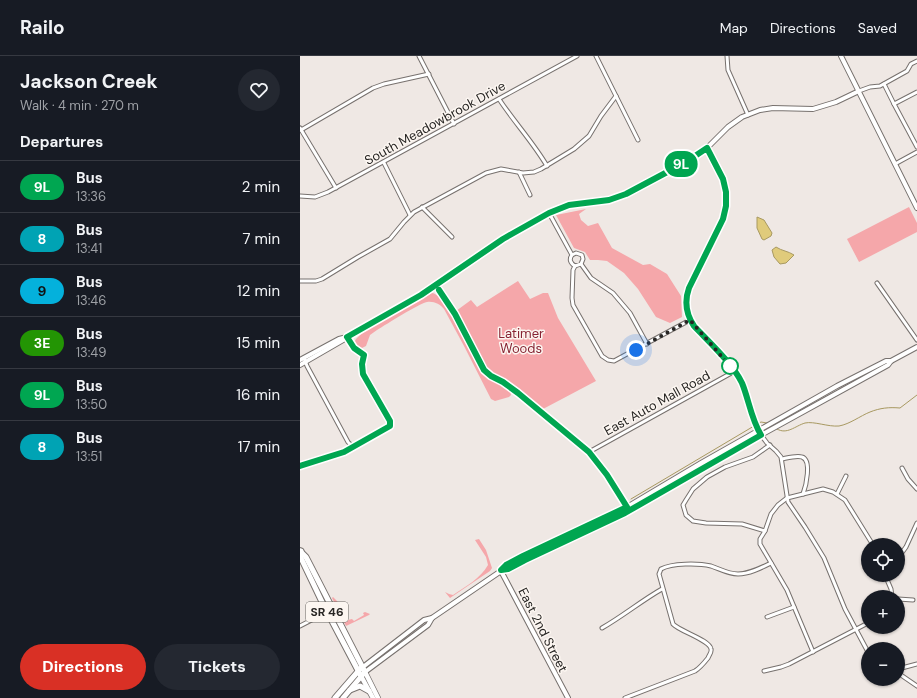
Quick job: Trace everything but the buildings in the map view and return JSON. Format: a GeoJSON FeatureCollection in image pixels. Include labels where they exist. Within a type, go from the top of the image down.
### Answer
{"type":"FeatureCollection","features":[{"type":"Feature","properties":{"kind":"highway","name":"SR 46"},"geometry":{"type":"LineString","coordinates":[[300,551],[301,558],[327,612],[358,670]]}},
{"type":"Feature","properties":{"kind":"highway","name":"SR 46"},"geometry":{"type":"LineString","coordinates":[[300,551],[306,557],[363,666],[363,674]]}},
{"type":"Feature","properties":{"kind":"highway"},"geometry":{"type":"LineString","coordinates":[[334,698],[363,666]]}},
{"type":"Feature","properties":{"kind":"highway"},"geometry":{"type":"LineString","coordinates":[[343,698],[363,674],[358,670]]}},
{"type":"Feature","properties":{"kind":"highway"},"geometry":{"type":"LineString","coordinates":[[349,690],[360,686],[369,691]]}},
{"type":"Feature","properties":{"kind":"main road"},"geometry":{"type":"LineString","coordinates":[[363,674],[373,698]]}},
{"type":"Feature","properties":{"kind":"main road"},"geometry":{"type":"LineString","coordinates":[[363,674],[378,698]]}},
{"type":"Feature","properties":{"kind":"street"},"geometry":{"type":"LineString","coordinates":[[419,56],[454,124]]}},
{"type":"Feature","properties":{"kind":"street","name":"South Meadowbrook Drive"},"geometry":{"type":"LineString","coordinates":[[300,196],[318,196],[336,188],[384,163],[576,56]]}},
{"type":"Feature","properties":{"kind":"street"},"geometry":{"type":"LineString","coordinates":[[596,56],[638,140]]}},
{"type":"Feature","properties":{"kind":"street"},"geometry":{"type":"LineString","coordinates":[[727,56],[728,70],[748,115]]}},
{"type":"Feature","properties":{"kind":"street"},"geometry":{"type":"LineString","coordinates":[[841,56],[917,208]]}},
{"type":"Feature","properties":{"kind":"street"},"geometry":{"type":"LineString","coordinates":[[300,365],[303,360],[339,339],[347,337],[437,285],[503,239],[549,213],[569,205],[609,200],[626,194],[686,162],[707,148],[728,127],[748,115],[773,108],[813,109],[836,102],[870,86],[880,86],[884,84],[907,70],[910,64],[917,60]]}},
{"type":"Feature","properties":{"kind":"street"},"geometry":{"type":"LineString","coordinates":[[336,188],[301,129],[373,88],[384,84],[429,74]]}},
{"type":"Feature","properties":{"kind":"street"},"geometry":{"type":"LineString","coordinates":[[884,84],[917,147]]}},
{"type":"Feature","properties":{"kind":"street"},"geometry":{"type":"LineString","coordinates":[[894,104],[917,92]]}},
{"type":"Feature","properties":{"kind":"street"},"geometry":{"type":"LineString","coordinates":[[300,281],[322,279],[358,256],[385,243],[395,235],[410,215],[489,171],[501,169],[525,173],[534,172],[547,166],[574,149],[585,140],[616,96]]}},
{"type":"Feature","properties":{"kind":"street"},"geometry":{"type":"LineString","coordinates":[[499,99],[534,145],[547,166]]}},
{"type":"Feature","properties":{"kind":"street"},"geometry":{"type":"LineString","coordinates":[[707,148],[723,179],[726,192],[726,206],[723,219],[688,291],[686,305],[690,320],[736,371],[742,383],[761,435],[778,452],[782,459],[787,498],[792,509],[827,563],[845,609],[863,642]]}},
{"type":"Feature","properties":{"kind":"street"},"geometry":{"type":"LineString","coordinates":[[895,164],[917,152]]}},
{"type":"Feature","properties":{"kind":"street"},"geometry":{"type":"LineString","coordinates":[[384,163],[410,215]]}},
{"type":"Feature","properties":{"kind":"street"},"geometry":{"type":"LineString","coordinates":[[519,172],[530,195]]}},
{"type":"Feature","properties":{"kind":"street"},"geometry":{"type":"LineString","coordinates":[[422,207],[452,237]]}},
{"type":"Feature","properties":{"kind":"street"},"geometry":{"type":"LineString","coordinates":[[549,213],[572,255],[570,261],[574,266],[573,305],[602,356],[614,362],[690,320]]}},
{"type":"Feature","properties":{"kind":"street"},"geometry":{"type":"LineString","coordinates":[[572,255],[576,253],[582,255],[583,259],[581,264]]}},
{"type":"Feature","properties":{"kind":"street"},"geometry":{"type":"LineString","coordinates":[[581,264],[591,278],[614,293],[630,313],[647,344]]}},
{"type":"Feature","properties":{"kind":"street"},"geometry":{"type":"LineString","coordinates":[[574,266],[581,264]]}},
{"type":"Feature","properties":{"kind":"street"},"geometry":{"type":"LineString","coordinates":[[877,283],[917,340]]}},
{"type":"Feature","properties":{"kind":"street"},"geometry":{"type":"LineString","coordinates":[[437,285],[455,314],[486,373],[503,382],[518,393],[589,452],[607,475],[628,509]]}},
{"type":"Feature","properties":{"kind":"street"},"geometry":{"type":"LineString","coordinates":[[363,666],[424,620],[432,618],[501,570],[508,569],[517,562],[536,552],[628,509],[888,365],[891,361],[917,347]]}},
{"type":"Feature","properties":{"kind":"street"},"geometry":{"type":"LineString","coordinates":[[303,360],[348,442],[353,447]]}},
{"type":"Feature","properties":{"kind":"street"},"geometry":{"type":"LineString","coordinates":[[628,509],[757,427],[765,426],[836,386],[886,361],[891,361]]}},
{"type":"Feature","properties":{"kind":"street","name":"East Auto Mall Road"},"geometry":{"type":"LineString","coordinates":[[589,452],[736,371]]}},
{"type":"Feature","properties":{"kind":"street"},"geometry":{"type":"LineString","coordinates":[[836,386],[839,391]]}},
{"type":"Feature","properties":{"kind":"street"},"geometry":{"type":"LineString","coordinates":[[300,465],[338,455],[389,427]]}},
{"type":"Feature","properties":{"kind":"street"},"geometry":{"type":"LineString","coordinates":[[765,532],[753,526],[742,524],[706,523],[693,521],[686,515],[683,505],[691,493],[703,480],[725,466],[753,457],[770,445]]}},
{"type":"Feature","properties":{"kind":"street"},"geometry":{"type":"LineString","coordinates":[[782,459],[800,456],[806,460],[807,476],[803,494]]}},
{"type":"Feature","properties":{"kind":"street"},"geometry":{"type":"LineString","coordinates":[[701,463],[704,468]]}},
{"type":"Feature","properties":{"kind":"street"},"geometry":{"type":"LineString","coordinates":[[902,468],[908,479],[917,489]]}},
{"type":"Feature","properties":{"kind":"street"},"geometry":{"type":"LineString","coordinates":[[837,494],[846,476]]}},
{"type":"Feature","properties":{"kind":"street"},"geometry":{"type":"LineString","coordinates":[[813,652],[784,585],[760,543],[760,539],[765,532],[771,514],[778,505],[787,498],[823,490],[837,494],[847,502],[869,538]]}},
{"type":"Feature","properties":{"kind":"street"},"geometry":{"type":"LineString","coordinates":[[905,548],[917,523]]}},
{"type":"Feature","properties":{"kind":"street"},"geometry":{"type":"LineString","coordinates":[[625,698],[697,670],[711,651],[708,644],[674,626],[670,619],[662,589],[659,572],[661,569],[685,565],[707,566],[733,574],[740,574],[751,572],[771,564]]}},
{"type":"Feature","properties":{"kind":"street","name":"East 2nd Street"},"geometry":{"type":"LineString","coordinates":[[501,570],[568,698]]}},
{"type":"Feature","properties":{"kind":"street"},"geometry":{"type":"LineString","coordinates":[[602,628],[623,616],[639,603],[662,589]]}},
{"type":"Feature","properties":{"kind":"street"},"geometry":{"type":"LineString","coordinates":[[905,599],[913,600]]}},
{"type":"Feature","properties":{"kind":"street"},"geometry":{"type":"LineString","coordinates":[[768,617],[794,607]]}},
{"type":"Feature","properties":{"kind":"street"},"geometry":{"type":"LineString","coordinates":[[300,626],[327,612]]}},
{"type":"Feature","properties":{"kind":"street"},"geometry":{"type":"LineString","coordinates":[[363,674],[428,625],[432,618]]}},
{"type":"Feature","properties":{"kind":"street"},"geometry":{"type":"LineString","coordinates":[[764,671],[785,666],[861,626]]}},
{"type":"Feature","properties":{"kind":"street"},"geometry":{"type":"LineString","coordinates":[[905,667],[917,664]]}},
{"type":"Feature","properties":{"kind":"street"},"geometry":{"type":"LineString","coordinates":[[905,678],[917,686]]}},
{"type":"Feature","properties":{"kind":"green space"},"geometry":{"type":"Polygon","coordinates":[[[909,207],[917,223],[917,232],[859,262],[847,239],[909,207]]]}},
{"type":"Feature","properties":{"kind":"green space"},"geometry":{"type":"Polygon","coordinates":[[[586,209],[579,214],[581,220],[588,226],[598,223],[612,248],[643,265],[650,264],[667,274],[681,296],[682,317],[670,323],[656,317],[638,289],[624,273],[607,261],[590,260],[585,252],[574,248],[556,215],[586,209]]]}},
{"type":"Feature","properties":{"kind":"green space","name":"Latimer Woods"},"geometry":{"type":"Polygon","coordinates":[[[518,281],[530,299],[543,293],[548,293],[558,318],[596,381],[543,409],[508,381],[490,372],[480,359],[456,311],[471,300],[477,307],[518,281]]]}},
{"type":"Feature","properties":{"kind":"green space"},"geometry":{"type":"Polygon","coordinates":[[[432,293],[438,296],[453,315],[483,371],[489,377],[510,391],[511,395],[509,397],[495,401],[491,399],[444,309],[439,304],[434,302],[427,302],[410,310],[377,330],[370,335],[366,346],[362,348],[356,345],[355,341],[359,336],[390,316],[432,293]]]}},
{"type":"Feature","properties":{"kind":"green space"},"geometry":{"type":"Polygon","coordinates":[[[479,539],[486,550],[492,568],[490,571],[450,598],[445,592],[453,595],[477,578],[488,565],[486,557],[475,540],[479,539]]]}},
{"type":"Feature","properties":{"kind":"green space"},"geometry":{"type":"Polygon","coordinates":[[[333,597],[348,620],[352,619],[354,621],[364,615],[363,613],[365,612],[370,614],[346,626],[332,598],[333,597]]]}},
{"type":"Feature","properties":{"kind":"shaded area"},"geometry":{"type":"Polygon","coordinates":[[[757,217],[764,220],[772,233],[771,236],[764,240],[762,239],[757,228],[757,217]]]}},
{"type":"Feature","properties":{"kind":"shaded area"},"geometry":{"type":"Polygon","coordinates":[[[776,247],[794,255],[786,263],[780,264],[774,257],[772,250],[776,247]]]}},
{"type":"Feature","properties":{"kind":"waterway"},"geometry":{"type":"LineString","coordinates":[[777,429],[781,431],[788,431],[805,423],[839,426],[847,424],[877,410],[900,408],[917,395]]}},
{"type":"Feature","properties":{"kind":"waterway"},"geometry":{"type":"LineString","coordinates":[[757,424],[761,422],[767,423]]}},
{"type":"Feature","properties":{"kind":"waterway"},"geometry":{"type":"LineString","coordinates":[[631,499],[754,426]]}},
{"type":"Feature","properties":{"kind":"bus line","name":"9L"},"geometry":{"type":"LineString","coordinates":[[300,466],[338,455],[390,426],[390,421],[363,374],[362,364],[364,355],[354,348],[347,337],[421,295],[503,239],[549,213],[569,205],[609,200],[619,197],[686,162],[707,148],[722,174],[726,192],[726,206],[720,226],[689,288],[686,302],[687,313],[694,326],[736,371],[747,397],[754,422],[761,435],[610,521],[508,569],[501,570],[506,565],[523,556],[627,507],[603,469],[589,452],[518,393],[503,382],[486,373],[455,314],[439,290]]}},
{"type":"Feature","properties":{"kind":"route"},"geometry":{"type":"LineString","coordinates":[[636,350],[690,320],[730,366]]}}]}
